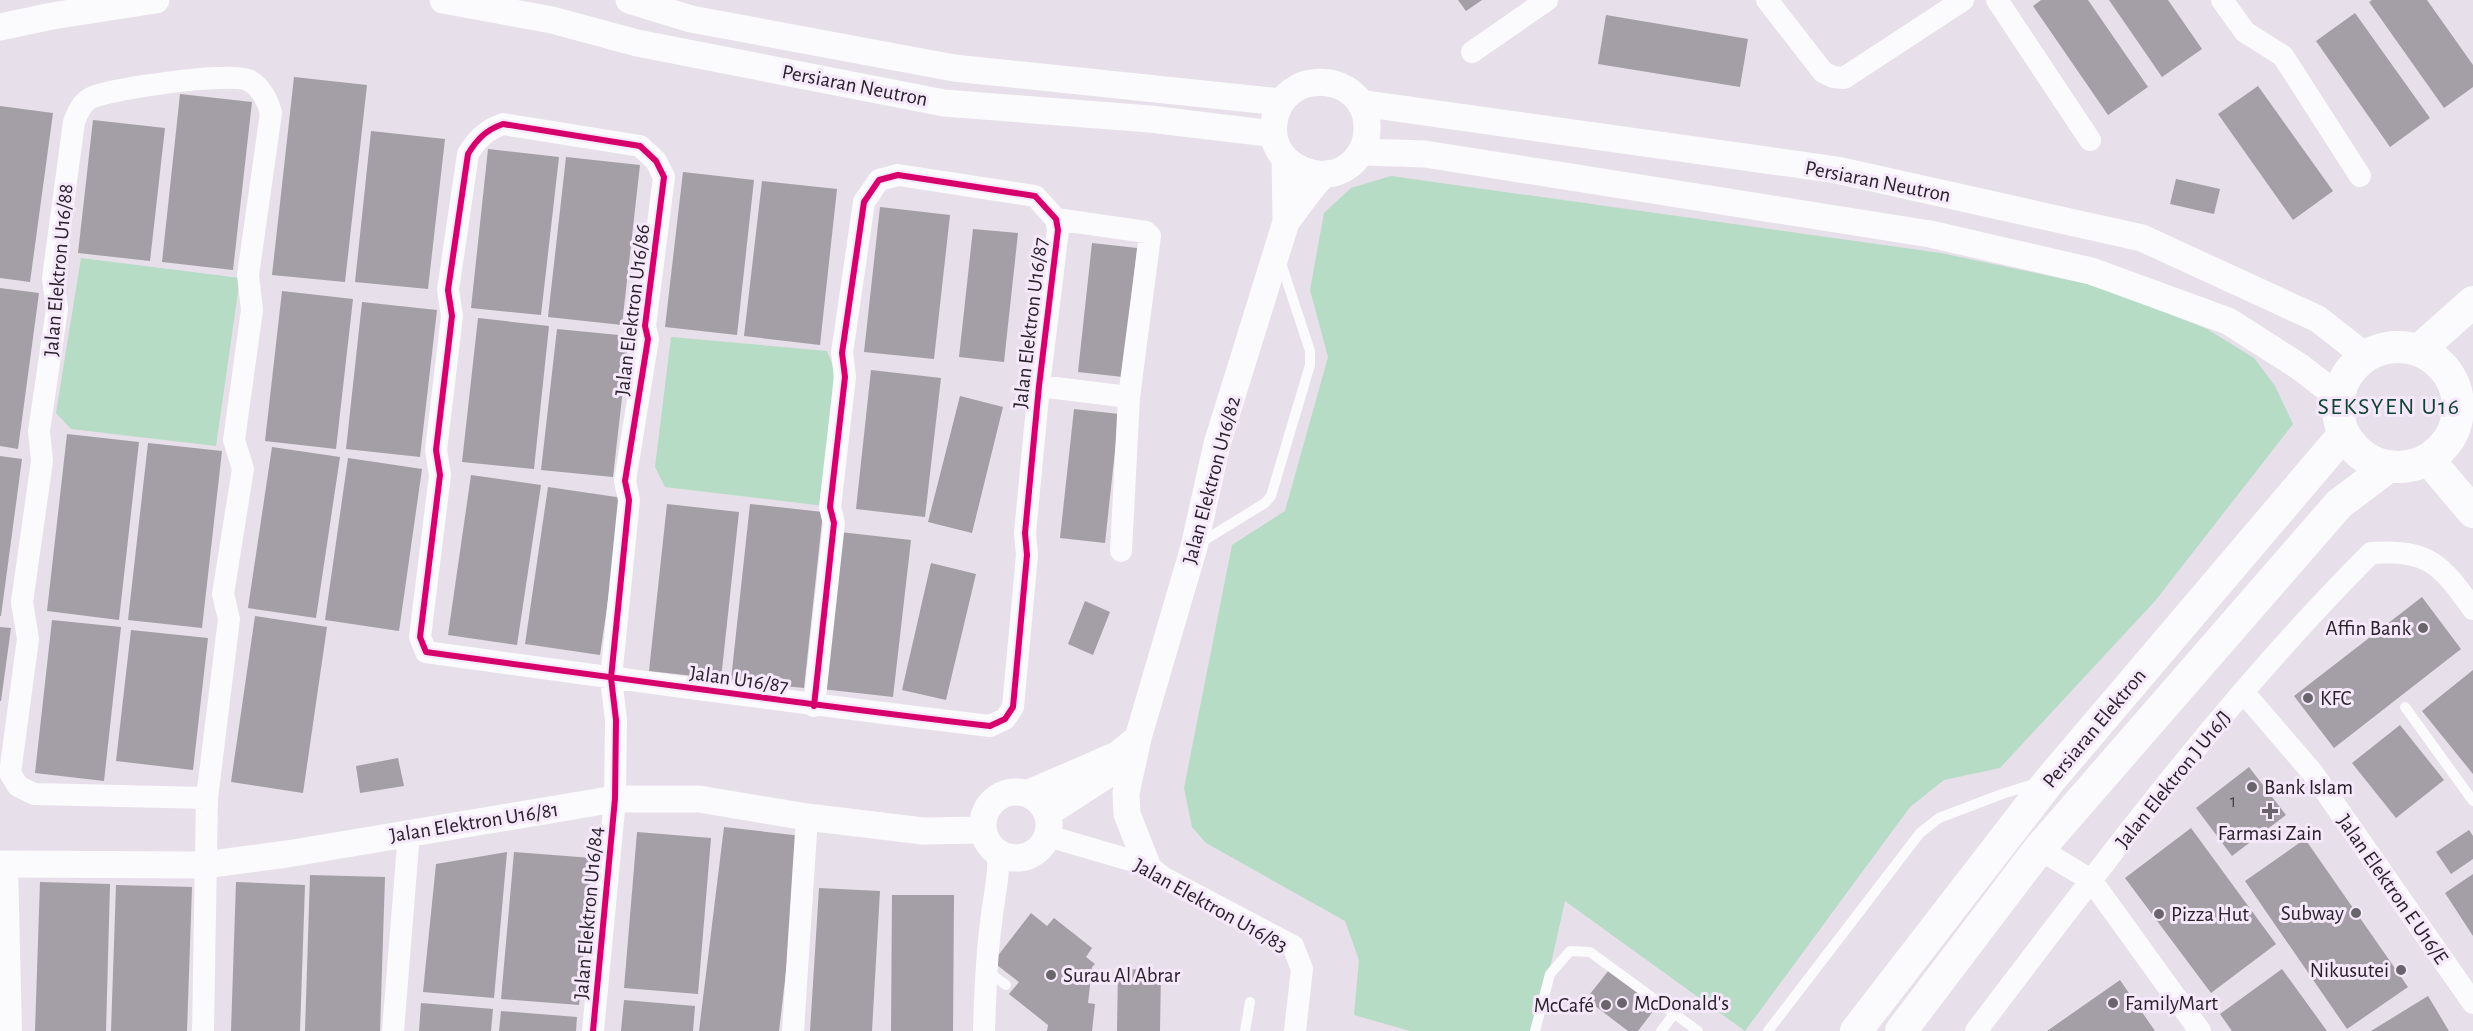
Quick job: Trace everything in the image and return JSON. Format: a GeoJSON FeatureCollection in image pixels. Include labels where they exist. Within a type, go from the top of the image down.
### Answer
{"type":"FeatureCollection","features":[{"type":"Feature","properties":{"kind":"main road"},"geometry":{"type":"LineString","coordinates":[[2419,350],[2473,302]]}},
{"type":"Feature","properties":{"kind":"main road"},"geometry":{"type":"LineString","coordinates":[[2391,347],[2419,350],[2464,375],[2458,403],[2465,434],[2446,444],[2429,460],[2409,467],[2388,467],[2370,461],[2355,450],[2343,434],[2338,416],[2338,397],[2348,374],[2366,356],[2391,347]]}},
{"type":"Feature","properties":{"kind":"main road","name":"Persiaran Elektron"},"geometry":{"type":"LineString","coordinates":[[1856,1031],[2050,780],[2343,434]]}},
{"type":"Feature","properties":{"kind":"main road"},"geometry":{"type":"LineString","coordinates":[[2429,460],[2473,512]]}},
{"type":"Feature","properties":{"kind":"main road","name":"Persiaran Elektron"},"geometry":{"type":"LineString","coordinates":[[1901,1031],[2039,849],[2339,504],[2388,467]]}},
{"type":"Feature","properties":{"kind":"street"},"geometry":{"type":"LineString","coordinates":[[0,27],[52,16],[156,0]]}},
{"type":"Feature","properties":{"kind":"street","name":"Persiaran Neutron"},"geometry":{"type":"LineString","coordinates":[[443,0],[552,21],[637,43],[944,103],[1150,119],[1274,134]]}},
{"type":"Feature","properties":{"kind":"street","name":"Persiaran Neutron"},"geometry":{"type":"LineString","coordinates":[[628,0],[691,19],[954,68],[1281,102]]}},
{"type":"Feature","properties":{"kind":"street"},"geometry":{"type":"LineString","coordinates":[[1472,52],[1547,0]]}},
{"type":"Feature","properties":{"kind":"street"},"geometry":{"type":"LineString","coordinates":[[1767,0],[1823,72],[1833,77],[1844,78],[1963,0]]}},
{"type":"Feature","properties":{"kind":"street"},"geometry":{"type":"LineString","coordinates":[[1997,0],[2090,140]]}},
{"type":"Feature","properties":{"kind":"street"},"geometry":{"type":"LineString","coordinates":[[2222,0],[2245,32],[2283,56],[2360,176]]}},
{"type":"Feature","properties":{"kind":"street","name":"Jalan Elektron U16/88"},"geometry":{"type":"LineString","coordinates":[[203,1031],[204,864],[207,798],[229,619],[223,594],[243,469],[234,440],[252,310],[248,275],[272,113],[268,102],[250,80],[234,77],[171,81],[91,97],[80,107],[74,122],[53,278],[57,309],[39,431],[42,460],[22,602],[28,639],[10,772],[18,786],[34,794],[207,798]]}},
{"type":"Feature","properties":{"kind":"street"},"geometry":{"type":"LineString","coordinates":[[1321,81],[1343,88],[1360,103],[1367,128],[1366,140],[1352,164],[1338,172],[1324,175],[1309,174],[1296,169],[1277,148],[1274,134],[1276,112],[1281,102],[1292,91],[1306,83],[1321,81]]}},
{"type":"Feature","properties":{"kind":"street","name":"Persiaran Neutron"},"geometry":{"type":"LineString","coordinates":[[1360,103],[1837,170],[2142,238],[2318,318],[2366,356]]}},
{"type":"Feature","properties":{"kind":"street","name":"Jalan Elektron U16/86"},"geometry":{"type":"LineString","coordinates":[[611,678],[426,652],[420,636],[440,475],[436,450],[452,316],[448,290],[468,154],[476,141],[491,128],[503,124],[640,146],[656,161],[664,177],[645,326],[648,339],[626,481],[629,500],[611,678],[616,720],[615,799]]}},
{"type":"Feature","properties":{"kind":"street","name":"Persiaran Neutron"},"geometry":{"type":"LineString","coordinates":[[1361,152],[1425,154],[1930,234],[2091,271],[2228,321],[2300,367],[2338,397]]}},
{"type":"Feature","properties":{"kind":"street"},"geometry":{"type":"LineString","coordinates":[[1285,159],[1286,222]]}},
{"type":"Feature","properties":{"kind":"street","name":"Jalan Elektron U16/87"},"geometry":{"type":"LineString","coordinates":[[814,706],[834,523],[830,507],[844,377],[842,353],[864,202],[879,180],[898,175],[1035,196],[1056,219],[1058,230],[1039,386],[1025,533],[1027,555],[1013,707],[1005,720]]}},
{"type":"Feature","properties":{"kind":"street"},"geometry":{"type":"LineString","coordinates":[[1286,222],[1324,175]]}},
{"type":"Feature","properties":{"kind":"street"},"geometry":{"type":"LineString","coordinates":[[1056,219],[1149,233],[1130,397],[1120,551]]}},
{"type":"Feature","properties":{"kind":"street","name":"Jalan Elektron U16/82"},"geometry":{"type":"LineString","coordinates":[[1147,865],[1127,814],[1126,793],[1138,738],[1194,547],[1217,444],[1286,222]]}},
{"type":"Feature","properties":{"kind":"street"},"geometry":{"type":"LineString","coordinates":[[1039,386],[1130,397]]}},
{"type":"Feature","properties":{"kind":"street","name":"Jalan Elektron J U16/J"},"geometry":{"type":"LineString","coordinates":[[1976,1031],[2160,791],[2334,590],[2371,553],[2390,552],[2422,557],[2434,563],[2448,575],[2473,609]]}},
{"type":"Feature","properties":{"kind":"street","name":"Jalan U16/87"},"geometry":{"type":"LineString","coordinates":[[611,678],[814,706],[990,726],[1005,720]]}},
{"type":"Feature","properties":{"kind":"street","name":"Jalan Elektron E U16/E"},"geometry":{"type":"LineString","coordinates":[[2244,693],[2312,772],[2473,1003]]}},
{"type":"Feature","properties":{"kind":"street"},"geometry":{"type":"LineString","coordinates":[[991,842],[1016,859],[1036,852],[1042,814],[1138,738]]}},
{"type":"Feature","properties":{"kind":"street"},"geometry":{"type":"LineString","coordinates":[[984,1031],[985,974],[999,872],[986,810],[1000,795],[1009,792],[1042,814]]}},
{"type":"Feature","properties":{"kind":"street","name":"Jalan Elektron U16/81"},"geometry":{"type":"LineString","coordinates":[[4,864],[204,864],[287,854],[615,799],[699,799],[807,817],[991,842]]}},
{"type":"Feature","properties":{"kind":"street","name":"Jalan Elektron U16/84"},"geometry":{"type":"LineString","coordinates":[[593,1031],[615,799]]}},
{"type":"Feature","properties":{"kind":"street","name":"Jalan Elektron U16/83"},"geometry":{"type":"LineString","coordinates":[[1042,814],[1147,865],[1164,878],[1293,946],[1302,969],[1295,1031]]}},
{"type":"Feature","properties":{"kind":"street"},"geometry":{"type":"LineString","coordinates":[[793,1031],[807,817]]}},
{"type":"Feature","properties":{"kind":"street"},"geometry":{"type":"LineString","coordinates":[[393,1031],[410,833]]}},
{"type":"Feature","properties":{"kind":"street"},"geometry":{"type":"LineString","coordinates":[[2039,849],[2091,880],[2200,1031]]}},
{"type":"Feature","properties":{"kind":"street"},"geometry":{"type":"LineString","coordinates":[[4,864],[11,1031]]}},
{"type":"Feature","properties":{"kind":"lane"},"geometry":{"type":"LineString","coordinates":[[1194,547],[1265,503],[1271,496],[1310,365],[1310,351],[1277,251]]}},
{"type":"Feature","properties":{"kind":"lane"},"geometry":{"type":"LineString","coordinates":[[2405,707],[2473,801]]}},
{"type":"Feature","properties":{"kind":"lane"},"geometry":{"type":"LineString","coordinates":[[1768,1031],[1920,833],[1939,818],[2002,794],[2050,780]]}},
{"type":"Feature","properties":{"kind":"lane"},"geometry":{"type":"LineString","coordinates":[[1535,1031],[1550,974],[1570,951],[1590,952],[1698,1031]]}},
{"type":"Feature","properties":{"kind":"lane"},"geometry":{"type":"LineString","coordinates":[[985,974],[991,974],[1006,985]]}},
{"type":"Feature","properties":{"kind":"lane"},"geometry":{"type":"LineString","coordinates":[[1245,1031],[1250,1002]]}},
{"type":"Feature","properties":{"kind":"lane"},"geometry":{"type":"LineString","coordinates":[[1661,1031],[1674,1014]]}},
{"type":"Feature","properties":{"kind":"green space"},"geometry":{"type":"Polygon","coordinates":[[[1391,176],[1941,253],[2102,287],[2207,329],[2254,358],[2275,386],[2293,424],[2155,601],[2000,768],[1944,780],[1910,807],[1745,1031],[1565,901],[1536,1031],[1410,1031],[1354,1015],[1359,960],[1345,921],[1206,843],[1192,827],[1184,788],[1232,545],[1285,511],[1328,357],[1310,290],[1324,213],[1351,188],[1391,176]]]}},
{"type":"Feature","properties":{"kind":"green space"},"geometry":{"type":"Polygon","coordinates":[[[81,258],[240,278],[216,446],[71,429],[56,413],[81,258]]]}},
{"type":"Feature","properties":{"kind":"green space"},"geometry":{"type":"Polygon","coordinates":[[[671,337],[827,351],[834,368],[825,506],[665,487],[655,467],[671,337]]]}},
{"type":"Feature","properties":{"kind":"building"},"geometry":{"type":"Polygon","coordinates":[[[1458,0],[1482,0],[1466,11],[1458,0]]]}},
{"type":"Feature","properties":{"kind":"building"},"geometry":{"type":"Polygon","coordinates":[[[2041,0],[2088,0],[2148,87],[2108,115],[2033,6],[2041,0]]]}},
{"type":"Feature","properties":{"kind":"building"},"geometry":{"type":"Polygon","coordinates":[[[2109,0],[2168,0],[2202,49],[2162,77],[2109,0]]]}},
{"type":"Feature","properties":{"kind":"building"},"geometry":{"type":"Polygon","coordinates":[[[2372,0],[2427,0],[2473,65],[2473,87],[2444,108],[2369,2],[2372,0]]]}},
{"type":"Feature","properties":{"kind":"building"},"geometry":{"type":"Polygon","coordinates":[[[2355,13],[2430,118],[2390,147],[2316,41],[2355,13]]]}},
{"type":"Feature","properties":{"kind":"building"},"geometry":{"type":"Polygon","coordinates":[[[1606,15],[1748,39],[1740,87],[1598,64],[1606,15]]]}},
{"type":"Feature","properties":{"kind":"building"},"geometry":{"type":"Polygon","coordinates":[[[294,77],[367,85],[345,282],[272,275],[294,77]]]}},
{"type":"Feature","properties":{"kind":"building"},"geometry":{"type":"Polygon","coordinates":[[[2258,86],[2333,191],[2293,220],[2218,114],[2258,86]]]}},
{"type":"Feature","properties":{"kind":"building"},"geometry":{"type":"Polygon","coordinates":[[[180,94],[252,102],[233,270],[162,262],[180,94]]]}},
{"type":"Feature","properties":{"kind":"building"},"geometry":{"type":"Polygon","coordinates":[[[0,106],[53,113],[30,282],[0,278],[0,106]]]}},
{"type":"Feature","properties":{"kind":"building"},"geometry":{"type":"Polygon","coordinates":[[[93,120],[165,128],[150,261],[78,253],[93,120]]]}},
{"type":"Feature","properties":{"kind":"building"},"geometry":{"type":"Polygon","coordinates":[[[371,131],[445,139],[428,289],[355,282],[371,131]]]}},
{"type":"Feature","properties":{"kind":"building"},"geometry":{"type":"Polygon","coordinates":[[[488,149],[559,157],[541,315],[471,308],[488,149]]]}},
{"type":"Feature","properties":{"kind":"building"},"geometry":{"type":"Polygon","coordinates":[[[566,157],[640,165],[622,325],[548,317],[566,157]]]}},
{"type":"Feature","properties":{"kind":"building"},"geometry":{"type":"Polygon","coordinates":[[[683,172],[754,180],[737,335],[665,327],[683,172]]]}},
{"type":"Feature","properties":{"kind":"building"},"geometry":{"type":"Polygon","coordinates":[[[2176,179],[2220,189],[2214,214],[2170,204],[2176,179]]]}},
{"type":"Feature","properties":{"kind":"building"},"geometry":{"type":"Polygon","coordinates":[[[762,181],[837,189],[820,345],[744,336],[762,181]]]}},
{"type":"Feature","properties":{"kind":"building"},"geometry":{"type":"Polygon","coordinates":[[[880,207],[950,215],[934,359],[864,352],[880,207]]]}},
{"type":"Feature","properties":{"kind":"building"},"geometry":{"type":"Polygon","coordinates":[[[973,229],[1018,233],[1004,362],[959,357],[973,229]]]}},
{"type":"Feature","properties":{"kind":"building"},"geometry":{"type":"Polygon","coordinates":[[[1092,243],[1137,248],[1123,377],[1078,372],[1092,243]]]}},
{"type":"Feature","properties":{"kind":"building"},"geometry":{"type":"Polygon","coordinates":[[[0,288],[39,293],[18,449],[0,446],[0,288]]]}},
{"type":"Feature","properties":{"kind":"building"},"geometry":{"type":"Polygon","coordinates":[[[282,291],[353,299],[336,449],[265,441],[282,291]]]}},
{"type":"Feature","properties":{"kind":"building"},"geometry":{"type":"Polygon","coordinates":[[[362,302],[437,310],[420,457],[346,449],[362,302]]]}},
{"type":"Feature","properties":{"kind":"building"},"geometry":{"type":"Polygon","coordinates":[[[478,318],[549,326],[534,469],[462,462],[478,318]]]}},
{"type":"Feature","properties":{"kind":"building"},"geometry":{"type":"Polygon","coordinates":[[[557,329],[629,336],[613,477],[541,470],[557,329]]]}},
{"type":"Feature","properties":{"kind":"building"},"geometry":{"type":"Polygon","coordinates":[[[871,370],[941,378],[925,517],[856,509],[871,370]]]}},
{"type":"Feature","properties":{"kind":"building"},"geometry":{"type":"Polygon","coordinates":[[[960,396],[1003,407],[972,533],[928,522],[960,396]]]}},
{"type":"Feature","properties":{"kind":"building"},"geometry":{"type":"Polygon","coordinates":[[[1074,409],[1119,414],[1105,543],[1060,538],[1074,409]]]}},
{"type":"Feature","properties":{"kind":"building"},"geometry":{"type":"Polygon","coordinates":[[[67,434],[139,442],[119,620],[47,611],[67,434]]]}},
{"type":"Feature","properties":{"kind":"building"},"geometry":{"type":"Polygon","coordinates":[[[148,443],[222,451],[202,628],[128,620],[148,443]]]}},
{"type":"Feature","properties":{"kind":"building"},"geometry":{"type":"Polygon","coordinates":[[[272,447],[340,457],[316,618],[248,608],[272,447]]]}},
{"type":"Feature","properties":{"kind":"building"},"geometry":{"type":"Polygon","coordinates":[[[0,456],[22,459],[1,616],[0,616],[0,456]]]}},
{"type":"Feature","properties":{"kind":"building"},"geometry":{"type":"Polygon","coordinates":[[[348,458],[422,469],[399,631],[325,620],[348,458]]]}},
{"type":"Feature","properties":{"kind":"building"},"geometry":{"type":"Polygon","coordinates":[[[471,475],[541,485],[517,645],[448,635],[471,475]]]}},
{"type":"Feature","properties":{"kind":"building"},"geometry":{"type":"Polygon","coordinates":[[[548,487],[623,498],[600,655],[525,644],[548,487]]]}},
{"type":"Feature","properties":{"kind":"building"},"geometry":{"type":"Polygon","coordinates":[[[667,504],[739,512],[721,679],[649,671],[667,504]]]}},
{"type":"Feature","properties":{"kind":"building"},"geometry":{"type":"Polygon","coordinates":[[[750,504],[823,512],[804,688],[731,680],[750,504]]]}},
{"type":"Feature","properties":{"kind":"building"},"geometry":{"type":"Polygon","coordinates":[[[840,532],[911,540],[893,697],[822,689],[840,532]]]}},
{"type":"Feature","properties":{"kind":"building"},"geometry":{"type":"Polygon","coordinates":[[[931,563],[976,574],[946,700],[902,690],[931,563]]]}},
{"type":"Feature","properties":{"kind":"building"},"geometry":{"type":"Polygon","coordinates":[[[2422,597],[2461,649],[2334,748],[2294,696],[2422,597]]]}},
{"type":"Feature","properties":{"kind":"building"},"geometry":{"type":"Polygon","coordinates":[[[1085,601],[1110,612],[1093,655],[1068,644],[1085,601]]]}},
{"type":"Feature","properties":{"kind":"building"},"geometry":{"type":"Polygon","coordinates":[[[255,616],[327,627],[303,793],[231,782],[255,616]]]}},
{"type":"Feature","properties":{"kind":"building"},"geometry":{"type":"Polygon","coordinates":[[[52,620],[121,627],[104,781],[35,773],[52,620]]]}},
{"type":"Feature","properties":{"kind":"building"},"geometry":{"type":"Polygon","coordinates":[[[0,627],[11,628],[1,701],[0,701],[0,627]]]}},
{"type":"Feature","properties":{"kind":"building"},"geometry":{"type":"Polygon","coordinates":[[[131,630],[208,638],[193,770],[116,761],[131,630]]]}},
{"type":"Feature","properties":{"kind":"building"},"geometry":{"type":"Polygon","coordinates":[[[2473,670],[2473,774],[2422,711],[2473,670]]]}},
{"type":"Feature","properties":{"kind":"building"},"geometry":{"type":"Polygon","coordinates":[[[2400,725],[2444,780],[2396,818],[2352,763],[2400,725]]]}},
{"type":"Feature","properties":{"kind":"building"},"geometry":{"type":"Polygon","coordinates":[[[398,758],[404,786],[360,793],[356,766],[398,758]]]}},
{"type":"Feature","properties":{"kind":"building"},"geometry":{"type":"Polygon","coordinates":[[[2249,767],[2286,815],[2232,856],[2196,808],[2249,767]]]}},
{"type":"Feature","properties":{"kind":"building"},"geometry":{"type":"Polygon","coordinates":[[[724,827],[802,836],[779,1031],[699,1031],[724,827]]]}},
{"type":"Feature","properties":{"kind":"building"},"geometry":{"type":"Polygon","coordinates":[[[2191,828],[2276,944],[2211,993],[2125,878],[2191,828]]]}},
{"type":"Feature","properties":{"kind":"building"},"geometry":{"type":"Polygon","coordinates":[[[2469,830],[2473,836],[2473,859],[2451,874],[2436,852],[2469,830]]]}},
{"type":"Feature","properties":{"kind":"building"},"geometry":{"type":"Polygon","coordinates":[[[637,832],[711,838],[698,994],[624,988],[637,832]]]}},
{"type":"Feature","properties":{"kind":"building"},"geometry":{"type":"Polygon","coordinates":[[[2305,839],[2408,987],[2347,1029],[2245,881],[2305,839]]]}},
{"type":"Feature","properties":{"kind":"building"},"geometry":{"type":"Polygon","coordinates":[[[507,852],[494,998],[423,992],[436,864],[507,852]]]}},
{"type":"Feature","properties":{"kind":"building"},"geometry":{"type":"Polygon","coordinates":[[[514,852],[592,858],[579,1005],[501,999],[514,852]]]}},
{"type":"Feature","properties":{"kind":"building"},"geometry":{"type":"Polygon","coordinates":[[[2473,874],[2473,936],[2445,893],[2473,874]]]}},
{"type":"Feature","properties":{"kind":"building"},"geometry":{"type":"Polygon","coordinates":[[[310,875],[385,877],[380,1031],[305,1031],[310,875]]]}},
{"type":"Feature","properties":{"kind":"building"},"geometry":{"type":"Polygon","coordinates":[[[40,882],[110,884],[106,1031],[35,1031],[40,882]]]}},
{"type":"Feature","properties":{"kind":"building"},"geometry":{"type":"Polygon","coordinates":[[[236,882],[305,885],[300,1031],[231,1031],[236,882]]]}},
{"type":"Feature","properties":{"kind":"building"},"geometry":{"type":"Polygon","coordinates":[[[116,885],[192,887],[187,1031],[111,1031],[116,885]]]}},
{"type":"Feature","properties":{"kind":"building"},"geometry":{"type":"Polygon","coordinates":[[[819,888],[880,891],[872,1031],[810,1031],[819,888]]]}},
{"type":"Feature","properties":{"kind":"building"},"geometry":{"type":"Polygon","coordinates":[[[892,895],[954,895],[953,1031],[891,1031],[892,895]]]}},
{"type":"Feature","properties":{"kind":"building","name":"Surau Al Abrar"},"geometry":{"type":"Polygon","coordinates":[[[1031,913],[1047,926],[1054,918],[1092,948],[1086,957],[1095,964],[1092,967],[1088,1003],[1095,1004],[1092,1031],[1047,1031],[1048,1025],[1009,994],[1019,982],[993,962],[1031,913]]]}},
{"type":"Feature","properties":{"kind":"building"},"geometry":{"type":"Polygon","coordinates":[[[1118,969],[1161,970],[1160,1031],[1117,1031],[1118,969]]]}},
{"type":"Feature","properties":{"kind":"building"},"geometry":{"type":"Polygon","coordinates":[[[2282,969],[2327,1031],[2232,1031],[2220,1014],[2282,969]]]}},
{"type":"Feature","properties":{"kind":"building","name":"McDonald's"},"geometry":{"type":"Polygon","coordinates":[[[1609,970],[1657,1006],[1638,1031],[1628,1031],[1586,999],[1609,970]]]}},
{"type":"Feature","properties":{"kind":"building"},"geometry":{"type":"Polygon","coordinates":[[[2120,980],[2155,1031],[2047,1031],[2120,980]]]}},
{"type":"Feature","properties":{"kind":"building"},"geometry":{"type":"Polygon","coordinates":[[[2428,996],[2449,1031],[2371,1031],[2428,996]]]}},
{"type":"Feature","properties":{"kind":"building"},"geometry":{"type":"Polygon","coordinates":[[[624,1000],[695,1006],[693,1031],[621,1031],[624,1000]]]}},
{"type":"Feature","properties":{"kind":"building"},"geometry":{"type":"Polygon","coordinates":[[[421,1003],[493,1009],[491,1031],[419,1031],[421,1003]]]}},
{"type":"Feature","properties":{"kind":"building"},"geometry":{"type":"Polygon","coordinates":[[[501,1011],[577,1017],[576,1031],[499,1031],[501,1011]]]}},
{"type":"Feature","properties":{"kind":"cycle path"},"geometry":{"type":"LineString","coordinates":[[593,1031],[615,799],[616,720],[611,678],[629,500],[625,481],[648,339],[645,326],[664,177],[656,161],[640,146],[503,124],[492,129],[479,139],[468,154],[448,290],[452,316],[436,450],[440,475],[420,637],[426,652],[567,671],[638,681],[778,700],[849,709],[920,718],[990,726],[1005,719],[1013,707],[1027,555],[1025,533],[1039,386],[1058,230],[1056,219],[1035,196],[898,175],[879,180],[864,202],[842,353],[845,377],[830,507],[834,523],[814,706]]}},
{"type":"Feature","properties":{"kind":"place","name":"Affin Bank"},"geometry":{"type":"Point","coordinates":[2423,628]}},
{"type":"Feature","properties":{"kind":"place","name":"KFC"},"geometry":{"type":"Point","coordinates":[2308,698]}},
{"type":"Feature","properties":{"kind":"place","name":"Bank Islam"},"geometry":{"type":"Point","coordinates":[2252,787]}},
{"type":"Feature","properties":{"kind":"place","name":"Farmasi Zain"},"geometry":{"type":"Point","coordinates":[2270,811]}},
{"type":"Feature","properties":{"kind":"place","name":"Subway"},"geometry":{"type":"Point","coordinates":[2356,913]}},
{"type":"Feature","properties":{"kind":"place","name":"Pizza Hut"},"geometry":{"type":"Point","coordinates":[2159,914]}},
{"type":"Feature","properties":{"kind":"place","name":"Nikusutei"},"geometry":{"type":"Point","coordinates":[2401,970]}},
{"type":"Feature","properties":{"kind":"place","name":"Surau Al Abrar"},"geometry":{"type":"Point","coordinates":[1051,975]}},
{"type":"Feature","properties":{"kind":"place","name":"McDonald's"},"geometry":{"type":"Point","coordinates":[1622,1003]}},
{"type":"Feature","properties":{"kind":"place","name":"FamilyMart"},"geometry":{"type":"Point","coordinates":[2113,1003]}},
{"type":"Feature","properties":{"kind":"place","name":"McCafé"},"geometry":{"type":"Point","coordinates":[1606,1005]}},
{"type":"Feature","properties":{"kind":"district","name":"SEKSYEN U16"},"geometry":{"type":"Point","coordinates":[2389,406]}}]}
